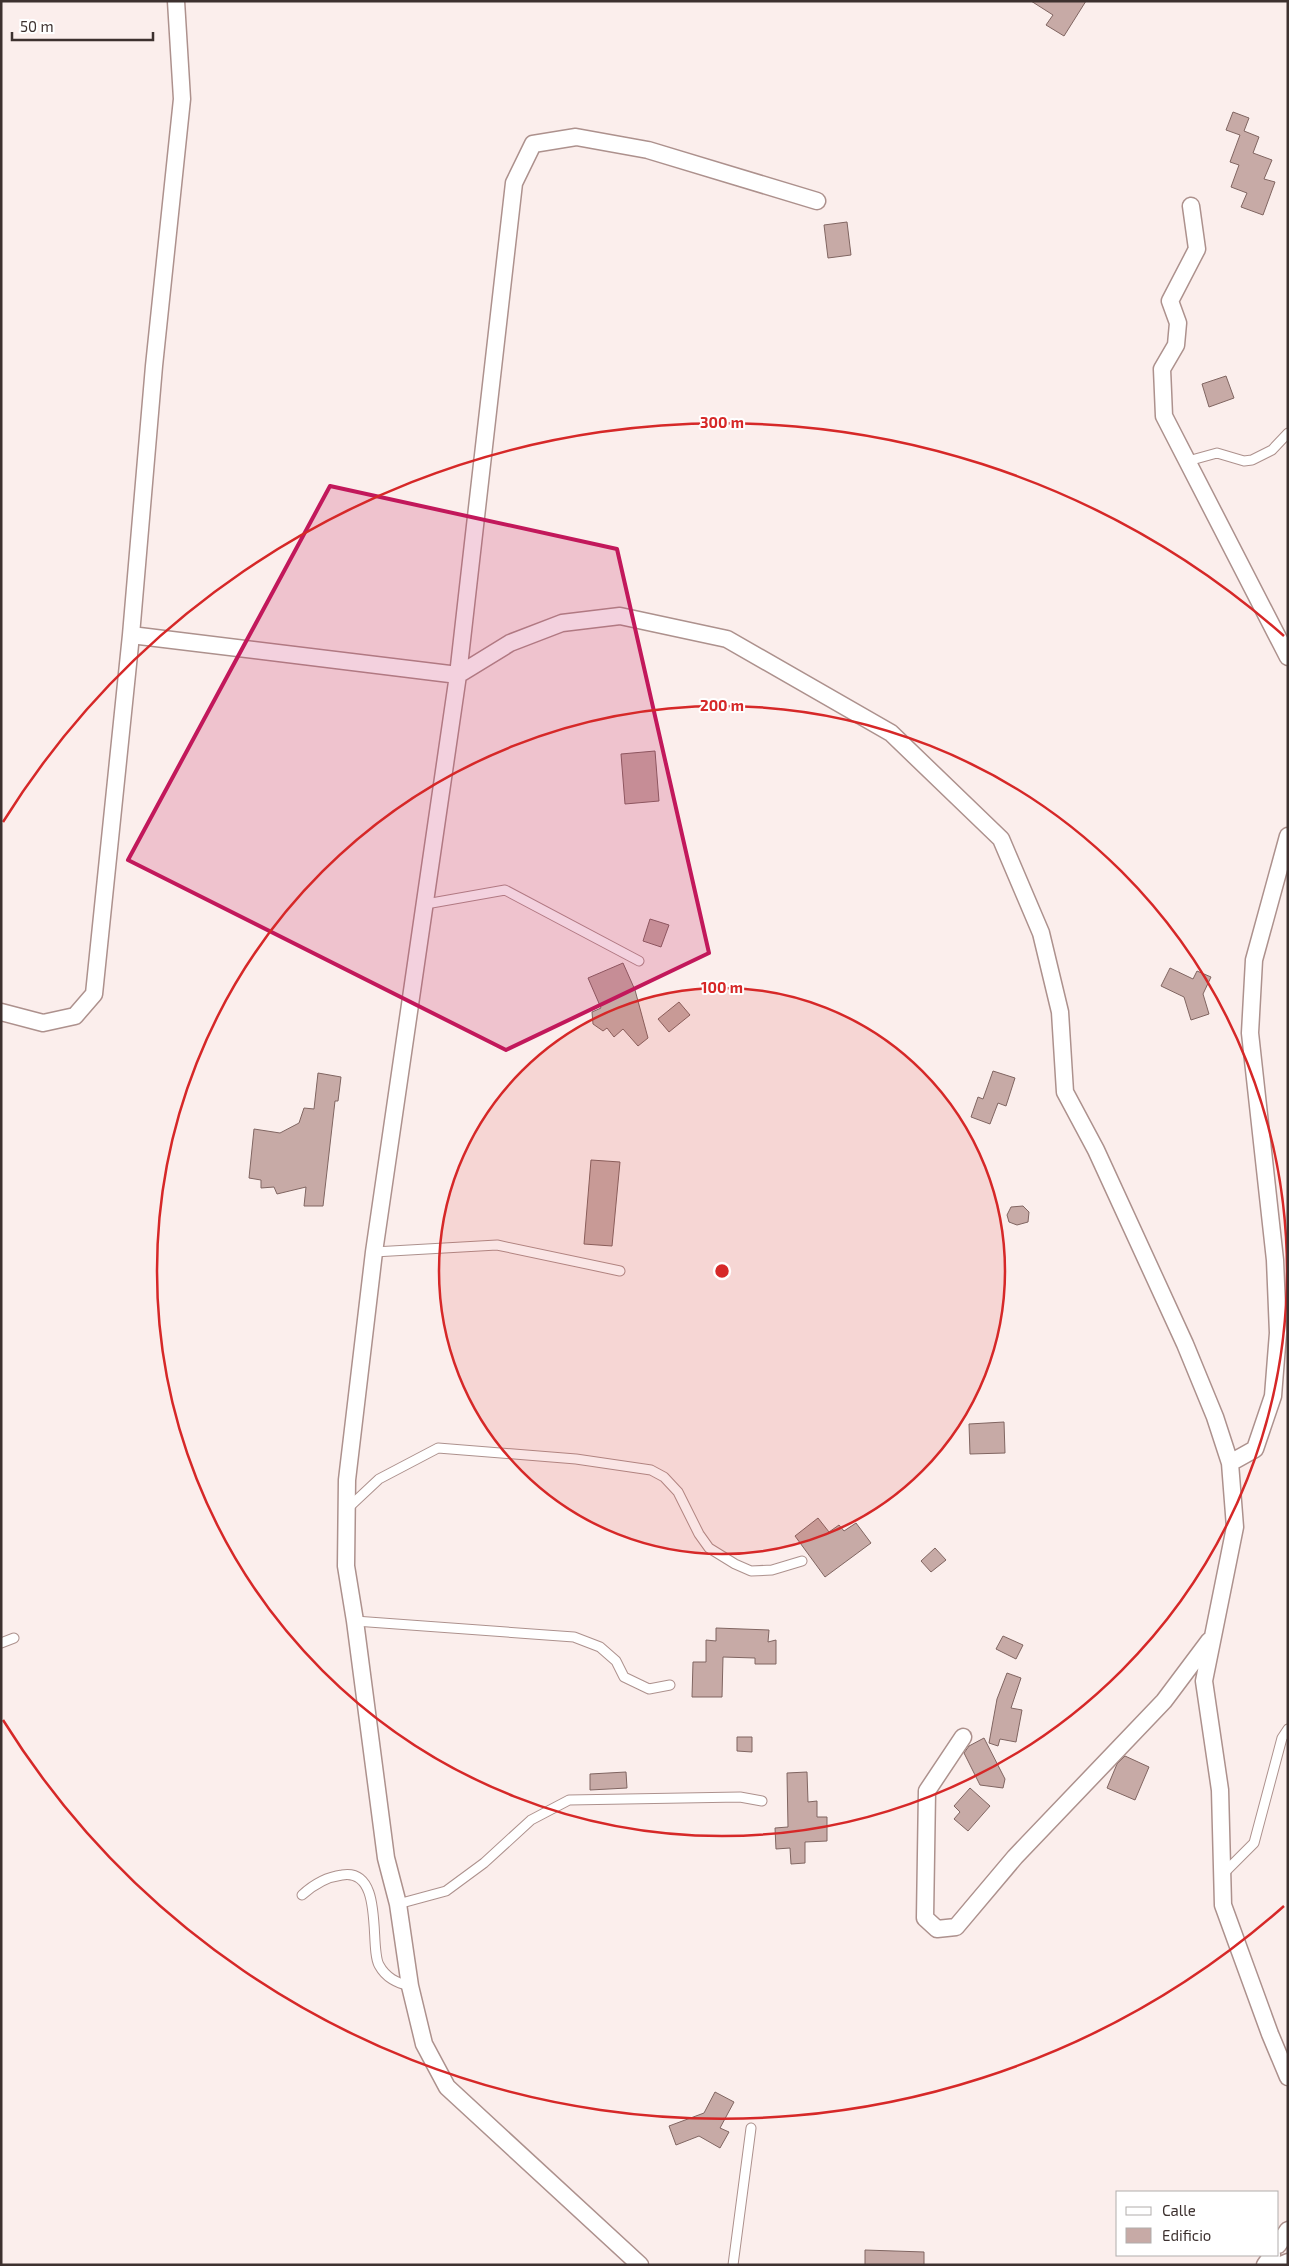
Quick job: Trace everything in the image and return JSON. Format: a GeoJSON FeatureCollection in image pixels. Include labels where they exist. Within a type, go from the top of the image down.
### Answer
{"type":"FeatureCollection","features":[{"type":"Feature","properties":{"kind":"street"},"geometry":{"type":"LineString","coordinates":[[1,1012],[42,1023],[75,1016],[94,994],[131,635],[154,366],[182,99],[176,1]]}},
{"type":"Feature","properties":{"kind":"street"},"geometry":{"type":"LineString","coordinates":[[640,2265],[448,2087],[424,2044],[410,1986],[398,1904],[386,1858],[346,1566],[347,1480],[374,1252],[458,675],[514,183],[533,144],[576,137],[648,150],[817,201]]}},
{"type":"Feature","properties":{"kind":"street"},"geometry":{"type":"LineString","coordinates":[[1191,206],[1197,249],[1170,301],[1178,323],[1176,345],[1162,369],[1164,416],[1288,657]]}},
{"type":"Feature","properties":{"kind":"street"},"geometry":{"type":"LineString","coordinates":[[131,635],[458,675],[510,643],[562,624],[620,616],[727,639],[891,733],[1001,839],[1041,933],[1060,1012],[1065,1092],[1096,1150],[1182,1335],[1215,1417],[1230,1463],[1235,1526],[1211,1638],[1204,1681],[1220,1790],[1223,1905],[1270,2034],[1288,2077]]}},
{"type":"Feature","properties":{"kind":"street"},"geometry":{"type":"LineString","coordinates":[[1230,1463],[1255,1449],[1273,1396],[1278,1333],[1275,1260],[1250,1033],[1254,960],[1288,836]]}},
{"type":"Feature","properties":{"kind":"street"},"geometry":{"type":"LineString","coordinates":[[963,1737],[927,1791],[925,1918],[937,1929],[956,1927],[1015,1857],[1164,1701],[1211,1638]]}},
{"type":"Feature","properties":{"kind":"street"},"geometry":{"type":"LineString","coordinates":[[1279,2244],[1288,2230]]}},
{"type":"Feature","properties":{"kind":"street"},"geometry":{"type":"LineString","coordinates":[[1281,2265],[1288,2262]]}},
{"type":"Feature","properties":{"kind":"lane"},"geometry":{"type":"LineString","coordinates":[[1188,461],[1217,453],[1244,461],[1252,460],[1272,450],[1288,432]]}},
{"type":"Feature","properties":{"kind":"lane"},"geometry":{"type":"LineString","coordinates":[[426,904],[505,890],[639,961]]}},
{"type":"Feature","properties":{"kind":"lane"},"geometry":{"type":"LineString","coordinates":[[374,1252],[497,1245],[620,1271]]}},
{"type":"Feature","properties":{"kind":"lane"},"geometry":{"type":"LineString","coordinates":[[346,1509],[379,1479],[438,1448],[576,1458],[651,1470],[664,1477],[678,1492],[699,1534],[709,1548],[735,1564],[752,1571],[772,1570],[802,1561]]}},
{"type":"Feature","properties":{"kind":"lane"},"geometry":{"type":"LineString","coordinates":[[355,1622],[574,1637],[600,1647],[616,1661],[624,1677],[649,1689],[670,1685]]}},
{"type":"Feature","properties":{"kind":"lane"},"geometry":{"type":"LineString","coordinates":[[1,1643],[14,1638]]}},
{"type":"Feature","properties":{"kind":"lane"},"geometry":{"type":"LineString","coordinates":[[1222,1875],[1254,1843],[1282,1738],[1288,1729]]}},
{"type":"Feature","properties":{"kind":"lane"},"geometry":{"type":"LineString","coordinates":[[398,1904],[446,1891],[484,1863],[530,1820],[569,1800],[740,1797],[762,1800]]}},
{"type":"Feature","properties":{"kind":"lane"},"geometry":{"type":"LineString","coordinates":[[302,1895],[315,1883],[339,1875],[349,1874],[358,1877],[371,1898],[378,1964],[386,1975],[399,1984],[410,1986]]}},
{"type":"Feature","properties":{"kind":"lane"},"geometry":{"type":"LineString","coordinates":[[733,2265],[751,2128]]}},
{"type":"Feature","properties":{"kind":"highlighted area"},"geometry":{"type":"Polygon","coordinates":[[[330,486],[617,549],[709,953],[506,1050],[128,860],[330,486]]]}},
{"type":"Feature","properties":{"kind":"building"},"geometry":{"type":"Polygon","coordinates":[[[1031,1],[1086,1],[1064,36],[1046,25],[1053,15],[1031,1]]]}},
{"type":"Feature","properties":{"kind":"building"},"geometry":{"type":"Polygon","coordinates":[[[1233,112],[1249,118],[1244,131],[1259,137],[1253,153],[1272,160],[1264,179],[1275,182],[1263,215],[1241,207],[1247,193],[1231,187],[1239,165],[1230,162],[1240,135],[1226,130],[1233,112]]]}},
{"type":"Feature","properties":{"kind":"building"},"geometry":{"type":"Polygon","coordinates":[[[847,222],[851,255],[828,258],[824,225],[847,222]]]}},
{"type":"Feature","properties":{"kind":"building"},"geometry":{"type":"Polygon","coordinates":[[[1226,376],[1234,398],[1209,407],[1202,384],[1226,376]]]}},
{"type":"Feature","properties":{"kind":"building"},"geometry":{"type":"Polygon","coordinates":[[[655,751],[659,801],[625,804],[621,754],[655,751]]]}},
{"type":"Feature","properties":{"kind":"building"},"geometry":{"type":"Polygon","coordinates":[[[650,919],[669,925],[661,947],[643,941],[650,919]]]}},
{"type":"Feature","properties":{"kind":"building"},"geometry":{"type":"Polygon","coordinates":[[[623,963],[635,990],[648,1038],[638,1046],[623,1029],[614,1037],[607,1028],[603,1031],[593,1024],[592,1012],[601,1008],[588,978],[623,963]]]}},
{"type":"Feature","properties":{"kind":"building"},"geometry":{"type":"Polygon","coordinates":[[[1170,968],[1193,979],[1197,971],[1211,977],[1203,994],[1209,1014],[1191,1020],[1184,997],[1161,986],[1170,968]]]}},
{"type":"Feature","properties":{"kind":"building"},"geometry":{"type":"Polygon","coordinates":[[[679,1002],[690,1015],[669,1032],[658,1019],[679,1002]]]}},
{"type":"Feature","properties":{"kind":"building"},"geometry":{"type":"Polygon","coordinates":[[[993,1071],[1015,1078],[1006,1106],[998,1103],[990,1124],[971,1117],[978,1097],[983,1099],[993,1071]]]}},
{"type":"Feature","properties":{"kind":"building"},"geometry":{"type":"Polygon","coordinates":[[[318,1073],[341,1077],[338,1101],[335,1101],[323,1206],[304,1206],[306,1187],[277,1194],[274,1187],[261,1188],[261,1180],[249,1178],[254,1129],[280,1133],[299,1123],[304,1108],[314,1109],[318,1073]]]}},
{"type":"Feature","properties":{"kind":"building"},"geometry":{"type":"Polygon","coordinates":[[[591,1160],[620,1162],[612,1246],[584,1244],[591,1160]]]}},
{"type":"Feature","properties":{"kind":"building"},"geometry":{"type":"Polygon","coordinates":[[[1023,1206],[1029,1212],[1028,1222],[1017,1225],[1009,1222],[1007,1215],[1011,1207],[1023,1206]]]}},
{"type":"Feature","properties":{"kind":"building"},"geometry":{"type":"Polygon","coordinates":[[[1004,1422],[1005,1453],[970,1454],[969,1424],[1004,1422]]]}},
{"type":"Feature","properties":{"kind":"building"},"geometry":{"type":"Polygon","coordinates":[[[818,1518],[829,1532],[839,1525],[844,1531],[856,1523],[871,1543],[825,1577],[795,1536],[818,1518]]]}},
{"type":"Feature","properties":{"kind":"building"},"geometry":{"type":"Polygon","coordinates":[[[935,1548],[946,1560],[931,1572],[921,1561],[935,1548]]]}},
{"type":"Feature","properties":{"kind":"building"},"geometry":{"type":"Polygon","coordinates":[[[716,1628],[769,1630],[768,1642],[776,1640],[776,1664],[755,1664],[755,1658],[723,1657],[722,1697],[692,1697],[693,1662],[706,1662],[706,1640],[716,1641],[716,1628]]]}},
{"type":"Feature","properties":{"kind":"building"},"geometry":{"type":"Polygon","coordinates":[[[1003,1636],[1023,1645],[1016,1659],[996,1649],[1003,1636]]]}},
{"type":"Feature","properties":{"kind":"building"},"geometry":{"type":"Polygon","coordinates":[[[1007,1673],[1021,1678],[1011,1708],[1022,1710],[1016,1742],[1000,1739],[998,1746],[989,1743],[997,1699],[1007,1673]]]}},
{"type":"Feature","properties":{"kind":"building"},"geometry":{"type":"Polygon","coordinates":[[[737,1737],[752,1737],[752,1752],[737,1751],[737,1737]]]}},
{"type":"Feature","properties":{"kind":"building"},"geometry":{"type":"Polygon","coordinates":[[[984,1738],[1005,1779],[1003,1788],[980,1785],[964,1753],[969,1746],[984,1738]]]}},
{"type":"Feature","properties":{"kind":"building"},"geometry":{"type":"Polygon","coordinates":[[[1125,1756],[1149,1767],[1135,1800],[1107,1788],[1117,1764],[1125,1756]]]}},
{"type":"Feature","properties":{"kind":"building"},"geometry":{"type":"Polygon","coordinates":[[[626,1772],[627,1788],[590,1790],[590,1774],[626,1772]]]}},
{"type":"Feature","properties":{"kind":"building"},"geometry":{"type":"Polygon","coordinates":[[[807,1772],[808,1802],[817,1801],[817,1817],[827,1817],[827,1841],[805,1842],[805,1863],[791,1864],[790,1848],[776,1849],[775,1828],[788,1827],[787,1773],[807,1772]]]}},
{"type":"Feature","properties":{"kind":"building"},"geometry":{"type":"Polygon","coordinates":[[[970,1788],[990,1806],[968,1831],[954,1819],[960,1812],[954,1806],[970,1788]]]}},
{"type":"Feature","properties":{"kind":"building"},"geometry":{"type":"Polygon","coordinates":[[[715,2092],[734,2102],[720,2128],[729,2132],[720,2148],[699,2136],[676,2145],[669,2126],[704,2113],[715,2092]]]}},
{"type":"Feature","properties":{"kind":"building"},"geometry":{"type":"Polygon","coordinates":[[[865,2250],[924,2252],[924,2265],[865,2265],[865,2250]]]}}]}
